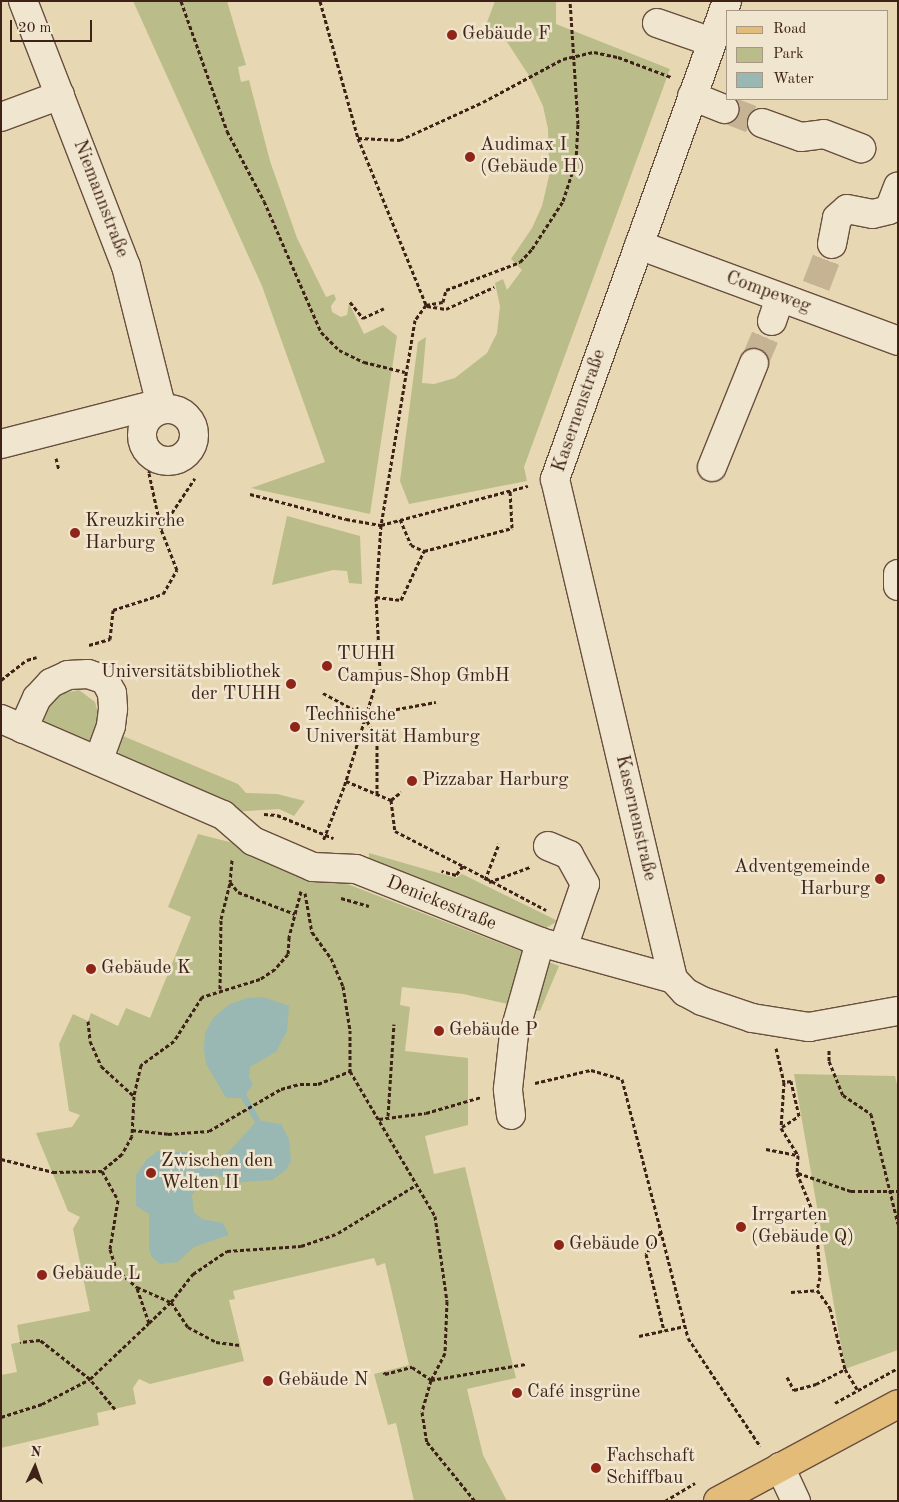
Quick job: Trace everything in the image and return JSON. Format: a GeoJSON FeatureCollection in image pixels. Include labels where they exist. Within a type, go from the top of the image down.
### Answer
{"type":"FeatureCollection","features":[{"type":"Feature","properties":{"kind":"main road"},"geometry":{"type":"LineString","coordinates":[[718,1501],[898,1404]]}},
{"type":"Feature","properties":{"kind":"street","name":"Niemannstraße"},"geometry":{"type":"LineString","coordinates":[[23,1],[126,266],[162,406]]}},
{"type":"Feature","properties":{"kind":"street","name":"Kasernenstraße"},"geometry":{"type":"LineString","coordinates":[[673,979],[555,479],[727,1]]}},
{"type":"Feature","properties":{"kind":"street"},"geometry":{"type":"LineString","coordinates":[[657,23],[712,42]]}},
{"type":"Feature","properties":{"kind":"street"},"geometry":{"type":"LineString","coordinates":[[1,117],[60,95]]}},
{"type":"Feature","properties":{"kind":"street"},"geometry":{"type":"LineString","coordinates":[[692,96],[725,109]]}},
{"type":"Feature","properties":{"kind":"street"},"geometry":{"type":"LineString","coordinates":[[762,122],[800,137],[824,134],[861,148]]}},
{"type":"Feature","properties":{"kind":"street"},"geometry":{"type":"LineString","coordinates":[[832,244],[837,218],[847,209],[873,214],[889,210],[898,187]]}},
{"type":"Feature","properties":{"kind":"street","name":"Compeweg"},"geometry":{"type":"LineString","coordinates":[[638,245],[898,341]]}},
{"type":"Feature","properties":{"kind":"street"},"geometry":{"type":"LineString","coordinates":[[712,467],[754,363]]}},
{"type":"Feature","properties":{"kind":"street"},"geometry":{"type":"LineString","coordinates":[[1,444],[162,406],[180,412],[188,418],[194,435],[193,444],[181,458],[171,461],[152,456],[142,440],[142,430],[146,420],[162,406]]}},
{"type":"Feature","properties":{"kind":"street"},"geometry":{"type":"LineString","coordinates":[[898,574],[898,586]]}},
{"type":"Feature","properties":{"kind":"street"},"geometry":{"type":"LineString","coordinates":[[12,724],[51,683],[68,675],[88,674],[105,680],[112,693],[113,709],[111,726],[98,761]]}},
{"type":"Feature","properties":{"kind":"street","name":"Denickestraße"},"geometry":{"type":"LineString","coordinates":[[12,724],[223,815],[253,841],[313,867],[356,869],[552,945],[673,979],[685,992],[702,1001],[752,1018],[787,1026],[829,1026],[898,1011]]}},
{"type":"Feature","properties":{"kind":"street"},"geometry":{"type":"LineString","coordinates":[[509,1102],[514,1034],[552,945],[585,884],[569,855],[548,846]]}},
{"type":"Feature","properties":{"kind":"street"},"geometry":{"type":"LineString","coordinates":[[780,1467],[796,1501]]}},
{"type":"Feature","properties":{"kind":"path"},"geometry":{"type":"LineString","coordinates":[[181,1],[227,132],[264,201],[321,332],[339,350],[364,362],[405,372]]}},
{"type":"Feature","properties":{"kind":"path"},"geometry":{"type":"LineString","coordinates":[[320,1],[358,138],[426,305]]}},
{"type":"Feature","properties":{"kind":"path"},"geometry":{"type":"LineString","coordinates":[[334,839],[325,836],[346,781],[364,714],[380,670],[376,597],[381,525],[415,320],[426,305],[443,302],[446,290],[520,262],[532,249],[563,201],[576,161],[578,124],[570,1]]}},
{"type":"Feature","properties":{"kind":"path"},"geometry":{"type":"LineString","coordinates":[[358,138],[400,140],[484,104],[573,56],[594,52],[610,55],[670,77]]}},
{"type":"Feature","properties":{"kind":"path"},"geometry":{"type":"LineString","coordinates":[[426,305],[446,309],[494,287]]}},
{"type":"Feature","properties":{"kind":"path"},"geometry":{"type":"LineString","coordinates":[[350,302],[363,318],[384,308]]}},
{"type":"Feature","properties":{"kind":"path"},"geometry":{"type":"LineString","coordinates":[[110,639],[113,610],[163,594],[177,570],[161,529],[149,473],[152,456]]}},
{"type":"Feature","properties":{"kind":"path"},"geometry":{"type":"LineString","coordinates":[[161,529],[195,478]]}},
{"type":"Feature","properties":{"kind":"path"},"geometry":{"type":"LineString","coordinates":[[250,494],[346,519],[381,525],[555,479]]}},
{"type":"Feature","properties":{"kind":"path"},"geometry":{"type":"LineString","coordinates":[[400,519],[411,545],[424,551],[512,528],[510,490]]}},
{"type":"Feature","properties":{"kind":"path"},"geometry":{"type":"LineString","coordinates":[[376,597],[401,600],[424,551]]}},
{"type":"Feature","properties":{"kind":"path"},"geometry":{"type":"LineString","coordinates":[[323,692],[364,714],[377,739],[378,794]]}},
{"type":"Feature","properties":{"kind":"path"},"geometry":{"type":"LineString","coordinates":[[364,714],[436,702]]}},
{"type":"Feature","properties":{"kind":"path"},"geometry":{"type":"LineString","coordinates":[[346,781],[392,800]]}},
{"type":"Feature","properties":{"kind":"path"},"geometry":{"type":"LineString","coordinates":[[392,800],[401,792]]}},
{"type":"Feature","properties":{"kind":"path"},"geometry":{"type":"LineString","coordinates":[[392,800],[395,831],[463,866],[487,881],[536,905]]}},
{"type":"Feature","properties":{"kind":"path"},"geometry":{"type":"LineString","coordinates":[[220,989],[221,919],[230,882],[232,861],[242,832]]}},
{"type":"Feature","properties":{"kind":"path"},"geometry":{"type":"LineString","coordinates":[[487,881],[499,844]]}},
{"type":"Feature","properties":{"kind":"path"},"geometry":{"type":"LineString","coordinates":[[437,869],[456,875],[463,866]]}},
{"type":"Feature","properties":{"kind":"path"},"geometry":{"type":"LineString","coordinates":[[487,881],[521,869]]}},
{"type":"Feature","properties":{"kind":"path"},"geometry":{"type":"LineString","coordinates":[[230,882],[238,892],[252,899],[295,914]]}},
{"type":"Feature","properties":{"kind":"path"},"geometry":{"type":"LineString","coordinates":[[1,1159],[52,1172],[102,1171],[122,1154],[132,1130],[134,1096],[141,1065],[174,1041],[202,996],[220,989],[260,979],[275,969],[288,954],[295,914],[304,883],[312,932],[331,958],[343,986],[350,1030],[350,1071],[380,1118],[435,1216],[447,1301],[446,1353],[431,1380],[422,1412],[427,1442],[475,1501]]}},
{"type":"Feature","properties":{"kind":"path"},"geometry":{"type":"LineString","coordinates":[[88,1021],[90,1042],[101,1066],[134,1096]]}},
{"type":"Feature","properties":{"kind":"path"},"geometry":{"type":"LineString","coordinates":[[388,1116],[394,1024]]}},
{"type":"Feature","properties":{"kind":"path"},"geometry":{"type":"LineString","coordinates":[[829,1026],[829,1061],[844,1095],[871,1114],[898,1224]]}},
{"type":"Feature","properties":{"kind":"path"},"geometry":{"type":"LineString","coordinates":[[380,1118],[509,1102],[591,1070],[622,1079],[688,1338],[760,1446]]}},
{"type":"Feature","properties":{"kind":"path"},"geometry":{"type":"LineString","coordinates":[[132,1130],[192,1133],[209,1131],[266,1100],[281,1089],[300,1084],[318,1084],[350,1071]]}},
{"type":"Feature","properties":{"kind":"path"},"geometry":{"type":"LineString","coordinates":[[781,1128],[798,1116],[791,1080],[784,1082],[781,1128],[798,1155],[797,1173],[816,1220],[820,1277],[817,1290],[830,1308],[845,1369],[858,1391]]}},
{"type":"Feature","properties":{"kind":"path"},"geometry":{"type":"LineString","coordinates":[[766,1149],[798,1155]]}},
{"type":"Feature","properties":{"kind":"path"},"geometry":{"type":"LineString","coordinates":[[102,1171],[118,1200],[110,1249],[116,1269],[137,1287],[171,1302],[188,1327],[216,1342],[240,1345]]}},
{"type":"Feature","properties":{"kind":"path"},"geometry":{"type":"LineString","coordinates":[[797,1173],[851,1191],[890,1193],[898,1191]]}},
{"type":"Feature","properties":{"kind":"path"},"geometry":{"type":"LineString","coordinates":[[1,1417],[42,1404],[90,1379],[171,1302],[193,1274],[227,1251],[310,1243],[338,1233],[416,1185]]}},
{"type":"Feature","properties":{"kind":"path"},"geometry":{"type":"LineString","coordinates":[[661,1232],[646,1254],[664,1331]]}},
{"type":"Feature","properties":{"kind":"path"},"geometry":{"type":"LineString","coordinates":[[137,1287],[149,1323]]}},
{"type":"Feature","properties":{"kind":"path"},"geometry":{"type":"LineString","coordinates":[[791,1292],[817,1290]]}},
{"type":"Feature","properties":{"kind":"path"},"geometry":{"type":"LineString","coordinates":[[639,1336],[685,1326]]}},
{"type":"Feature","properties":{"kind":"path"},"geometry":{"type":"LineString","coordinates":[[20,1342],[40,1340],[90,1379],[114,1409]]}},
{"type":"Feature","properties":{"kind":"path"},"geometry":{"type":"LineString","coordinates":[[384,1372],[385,1374],[412,1367],[431,1380],[526,1364]]}},
{"type":"Feature","properties":{"kind":"path"},"geometry":{"type":"LineString","coordinates":[[787,1377],[794,1390],[816,1384],[845,1369]]}},
{"type":"Feature","properties":{"kind":"green space"},"geometry":{"type":"Polygon","coordinates":[[[133,1],[227,1],[246,65],[238,67],[241,82],[249,80],[270,161],[297,238],[326,297],[334,294],[336,299],[331,306],[332,312],[341,317],[347,315],[349,303],[364,334],[383,325],[397,336],[370,514],[251,488],[325,462],[262,286],[133,1]]]}},
{"type":"Feature","properties":{"kind":"green space"},"geometry":{"type":"Polygon","coordinates":[[[495,1],[556,1],[556,24],[670,69],[524,467],[527,481],[409,504],[400,481],[418,342],[426,337],[422,383],[434,384],[455,378],[487,353],[497,333],[500,306],[495,283],[503,279],[507,290],[522,270],[511,259],[532,228],[542,206],[549,176],[548,129],[543,106],[528,74],[507,42],[486,25],[495,1]]]}},
{"type":"Feature","properties":{"kind":"green space"},"geometry":{"type":"Polygon","coordinates":[[[287,516],[360,536],[362,584],[349,583],[347,571],[333,570],[272,585],[287,516]]]}},
{"type":"Feature","properties":{"kind":"green space"},"geometry":{"type":"Polygon","coordinates":[[[79,690],[95,702],[100,720],[90,740],[76,742],[50,731],[44,721],[43,708],[56,695],[79,690]]]}},
{"type":"Feature","properties":{"kind":"green space"},"geometry":{"type":"Polygon","coordinates":[[[123,736],[238,784],[246,793],[277,794],[305,801],[294,816],[279,809],[231,812],[121,762],[115,738],[123,736]]]}},
{"type":"Feature","properties":{"kind":"green space"},"geometry":{"type":"Polygon","coordinates":[[[198,834],[257,849],[559,966],[540,1011],[463,994],[402,987],[400,1005],[410,1007],[405,1051],[468,1058],[468,1125],[425,1136],[434,1174],[465,1167],[516,1378],[467,1389],[483,1455],[507,1501],[414,1501],[396,1423],[388,1425],[374,1374],[409,1365],[385,1263],[377,1266],[374,1258],[233,1291],[235,1299],[229,1300],[244,1361],[150,1384],[139,1379],[133,1388],[136,1404],[97,1413],[99,1425],[1,1448],[1,1375],[17,1372],[11,1344],[20,1342],[17,1325],[90,1311],[73,1229],[80,1217],[68,1211],[36,1133],[72,1127],[80,1115],[69,1111],[59,1044],[73,1014],[88,1021],[91,1013],[118,1026],[126,1008],[150,1018],[191,917],[168,907],[198,834]]]}},
{"type":"Feature","properties":{"kind":"green space"},"geometry":{"type":"Polygon","coordinates":[[[369,853],[456,878],[462,874],[558,921],[546,928],[369,862],[369,853]]]}},
{"type":"Feature","properties":{"kind":"green space"},"geometry":{"type":"Polygon","coordinates":[[[794,1074],[895,1076],[898,1088],[898,1350],[845,1369],[794,1074]]]}},
{"type":"Feature","properties":{"kind":"water"},"geometry":{"type":"Polygon","coordinates":[[[263,997],[289,1006],[287,1031],[276,1052],[250,1067],[249,1077],[253,1085],[246,1094],[261,1121],[281,1124],[289,1139],[291,1161],[286,1170],[272,1180],[231,1183],[216,1174],[202,1183],[192,1195],[194,1212],[202,1219],[223,1223],[229,1235],[194,1247],[178,1262],[160,1264],[152,1257],[149,1249],[149,1214],[136,1206],[136,1175],[147,1159],[158,1151],[186,1152],[217,1164],[255,1123],[241,1098],[226,1098],[206,1064],[204,1050],[205,1033],[213,1018],[230,1004],[247,998],[263,997]]]}},
{"type":"Feature","properties":{"kind":"tunnel"},"geometry":{"type":"LineString","coordinates":[[725,109],[762,123]]}},
{"type":"Feature","properties":{"kind":"tunnel"},"geometry":{"type":"LineString","coordinates":[[816,286],[832,244]]}},
{"type":"Feature","properties":{"kind":"tunnel"},"geometry":{"type":"LineString","coordinates":[[754,363],[772,321]]}},
{"type":"Feature","properties":{"kind":"place","name":"Gebäude F"},"geometry":{"type":"Point","coordinates":[452,35]}},
{"type":"Feature","properties":{"kind":"place","name":"Audimax I (Gebäude H)"},"geometry":{"type":"Point","coordinates":[470,157]}},
{"type":"Feature","properties":{"kind":"place","name":"Kreuzkirche Harburg"},"geometry":{"type":"Point","coordinates":[75,533]}},
{"type":"Feature","properties":{"kind":"place","name":"TUHH Campus-Shop GmbH"},"geometry":{"type":"Point","coordinates":[327,666]}},
{"type":"Feature","properties":{"kind":"place","name":"Universitätsbibliothek der TUHH"},"geometry":{"type":"Point","coordinates":[291,684]}},
{"type":"Feature","properties":{"kind":"place","name":"Technische Universität Hamburg"},"geometry":{"type":"Point","coordinates":[295,727]}},
{"type":"Feature","properties":{"kind":"place","name":"Pizzabar Harburg"},"geometry":{"type":"Point","coordinates":[412,781]}},
{"type":"Feature","properties":{"kind":"place","name":"Adventgemeinde Harburg"},"geometry":{"type":"Point","coordinates":[880,879]}},
{"type":"Feature","properties":{"kind":"place","name":"Gebäude K"},"geometry":{"type":"Point","coordinates":[91,969]}},
{"type":"Feature","properties":{"kind":"place","name":"Gebäude P"},"geometry":{"type":"Point","coordinates":[439,1031]}},
{"type":"Feature","properties":{"kind":"place","name":"Zwischen den Welten II"},"geometry":{"type":"Point","coordinates":[151,1173]}},
{"type":"Feature","properties":{"kind":"place","name":"Irrgarten (Gebäude Q)"},"geometry":{"type":"Point","coordinates":[741,1227]}},
{"type":"Feature","properties":{"kind":"place","name":"Gebäude O"},"geometry":{"type":"Point","coordinates":[559,1245]}},
{"type":"Feature","properties":{"kind":"place","name":"Gebäude L"},"geometry":{"type":"Point","coordinates":[42,1275]}},
{"type":"Feature","properties":{"kind":"place","name":"Gebäude N"},"geometry":{"type":"Point","coordinates":[268,1381]}},
{"type":"Feature","properties":{"kind":"place","name":"Café insgrüne"},"geometry":{"type":"Point","coordinates":[517,1393]}},
{"type":"Feature","properties":{"kind":"place","name":"Fachschaft Schiffbau"},"geometry":{"type":"Point","coordinates":[596,1468]}}]}
